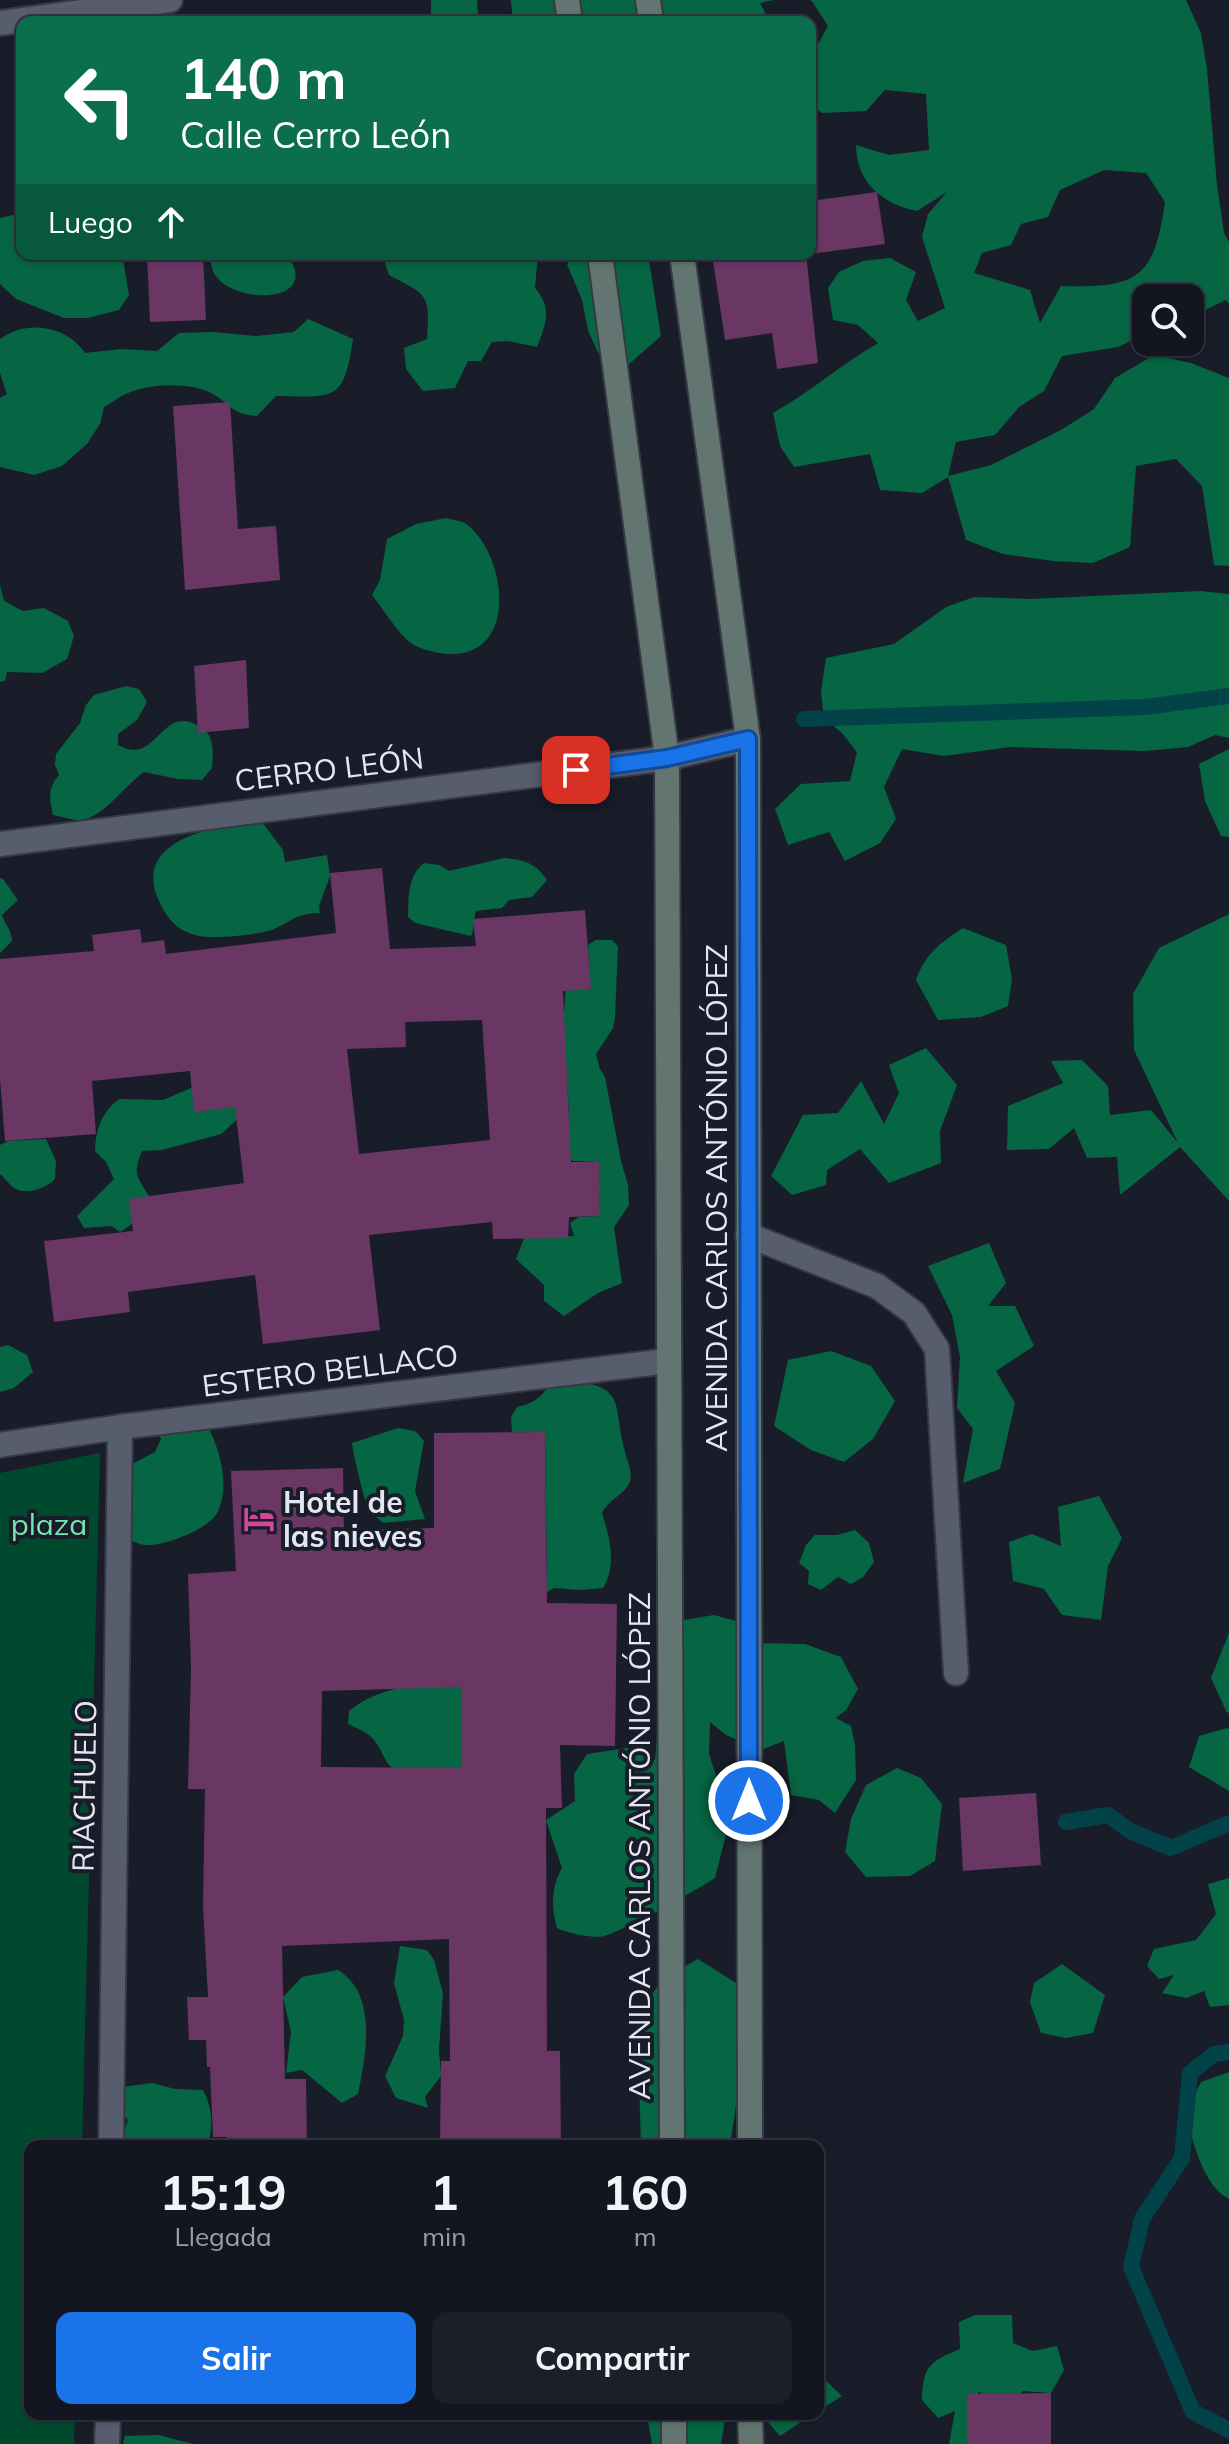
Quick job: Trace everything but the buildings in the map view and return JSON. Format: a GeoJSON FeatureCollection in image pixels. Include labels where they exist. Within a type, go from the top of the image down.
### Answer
{"type":"FeatureCollection","features":[{"type":"Feature","properties":{"kind":"main road","name":"AVENIDA CARLOS ANTÓNIO LÓPEZ"},"geometry":{"type":"LineString","coordinates":[[601,260],[667,758],[672,2140]]}},
{"type":"Feature","properties":{"kind":"main road","name":"AVENIDA CARLOS ANTÓNIO LÓPEZ"},"geometry":{"type":"LineString","coordinates":[[683,260],[748,739],[750,2140]]}},
{"type":"Feature","properties":{"kind":"main road"},"geometry":{"type":"LineString","coordinates":[[674,2420],[674,2444]]}},
{"type":"Feature","properties":{"kind":"main road"},"geometry":{"type":"LineString","coordinates":[[750,2420],[751,2444]]}},
{"type":"Feature","properties":{"kind":"street"},"geometry":{"type":"LineString","coordinates":[[52,16],[170,0]]}},
{"type":"Feature","properties":{"kind":"street","name":"CERRO LEÓN"},"geometry":{"type":"LineString","coordinates":[[0,844],[667,758],[748,739]]}},
{"type":"Feature","properties":{"kind":"street"},"geometry":{"type":"LineString","coordinates":[[748,1235],[877,1286],[914,1313],[937,1349],[956,1673]]}},
{"type":"Feature","properties":{"kind":"street","name":"ESTERO BELLACO"},"geometry":{"type":"LineString","coordinates":[[0,1445],[120,1427],[668,1361]]}},
{"type":"Feature","properties":{"kind":"street","name":"RIACHUELO"},"geometry":{"type":"LineString","coordinates":[[111,2140],[120,1427]]}},
{"type":"Feature","properties":{"kind":"street"},"geometry":{"type":"LineString","coordinates":[[107,2444],[108,2420]]}},
{"type":"Feature","properties":{"kind":"green space"},"geometry":{"type":"Polygon","coordinates":[[[431,0],[477,0],[479,16],[431,16],[431,0]]]}},
{"type":"Feature","properties":{"kind":"green space"},"geometry":{"type":"Polygon","coordinates":[[[511,0],[774,0],[760,3],[767,16],[512,16],[511,0]]]}},
{"type":"Feature","properties":{"kind":"green space"},"geometry":{"type":"Polygon","coordinates":[[[809,0],[1186,0],[1201,33],[1207,69],[1217,185],[1224,233],[1229,242],[1229,304],[1226,300],[1204,310],[1204,284],[1132,284],[1132,340],[1118,347],[1062,356],[1044,391],[1019,407],[995,435],[956,442],[948,476],[991,465],[1061,430],[1094,409],[1115,378],[1152,356],[1191,363],[1229,378],[1229,566],[1214,565],[1202,486],[1176,459],[1136,466],[1130,547],[1093,563],[1003,554],[966,540],[948,477],[922,493],[880,490],[870,454],[794,467],[780,446],[773,413],[878,343],[858,325],[833,320],[828,288],[839,272],[863,261],[890,258],[916,272],[906,300],[918,321],[945,308],[922,237],[928,214],[947,192],[917,211],[904,208],[873,189],[857,158],[856,145],[889,155],[929,150],[926,94],[885,90],[866,111],[822,113],[816,109],[816,47],[828,26],[809,0]],[[1104,170],[1060,190],[1048,217],[1021,224],[1011,245],[982,253],[974,273],[1030,290],[1040,323],[1061,286],[1108,285],[1138,274],[1148,263],[1161,228],[1165,202],[1146,173],[1104,170]]]}},
{"type":"Feature","properties":{"kind":"green space"},"geometry":{"type":"Polygon","coordinates":[[[16,214],[16,260],[123,260],[129,295],[119,310],[88,318],[64,318],[16,299],[0,284],[0,218],[16,214]]]}},
{"type":"Feature","properties":{"kind":"green space"},"geometry":{"type":"Polygon","coordinates":[[[210,260],[290,260],[295,271],[294,283],[285,291],[254,295],[224,284],[212,269],[210,260]]]}},
{"type":"Feature","properties":{"kind":"green space"},"geometry":{"type":"Polygon","coordinates":[[[384,260],[537,260],[535,288],[544,303],[546,316],[537,347],[508,341],[492,342],[481,361],[468,361],[455,388],[423,391],[406,369],[404,348],[427,339],[427,304],[419,292],[389,275],[384,260]]]}},
{"type":"Feature","properties":{"kind":"green space"},"geometry":{"type":"Polygon","coordinates":[[[570,260],[649,260],[661,336],[628,365],[598,353],[567,264],[570,260]]]}},
{"type":"Feature","properties":{"kind":"green space"},"geometry":{"type":"Polygon","coordinates":[[[308,319],[353,339],[345,375],[333,392],[312,396],[276,396],[257,416],[237,411],[213,394],[193,387],[170,385],[135,390],[104,407],[100,424],[87,444],[62,466],[34,475],[0,467],[0,398],[7,394],[0,373],[0,339],[11,333],[22,329],[46,328],[68,337],[85,353],[121,349],[157,351],[179,333],[256,336],[294,332],[308,319]]]}},
{"type":"Feature","properties":{"kind":"green space"},"geometry":{"type":"Polygon","coordinates":[[[446,518],[467,524],[482,541],[498,582],[499,604],[495,624],[486,640],[470,651],[447,654],[411,643],[372,595],[380,580],[387,539],[416,524],[446,518]]]}},
{"type":"Feature","properties":{"kind":"green space"},"geometry":{"type":"Polygon","coordinates":[[[0,585],[4,601],[23,611],[44,608],[68,621],[74,636],[67,659],[42,673],[7,672],[5,681],[0,682],[0,585]]]}},
{"type":"Feature","properties":{"kind":"green space"},"geometry":{"type":"Polygon","coordinates":[[[1200,591],[1229,594],[1229,738],[1215,735],[1188,747],[1145,751],[1010,747],[944,756],[902,749],[884,787],[896,819],[880,843],[845,861],[829,832],[788,845],[775,809],[801,784],[850,781],[857,752],[842,733],[824,718],[821,692],[826,658],[894,644],[946,607],[974,597],[1030,599],[1200,591]]]}},
{"type":"Feature","properties":{"kind":"green space"},"geometry":{"type":"Polygon","coordinates":[[[126,686],[139,689],[147,702],[137,720],[118,734],[118,745],[136,750],[142,748],[172,724],[188,721],[204,729],[211,739],[212,768],[202,780],[144,772],[87,819],[53,815],[50,794],[59,775],[55,765],[56,754],[80,723],[86,705],[94,695],[126,686]]]}},
{"type":"Feature","properties":{"kind":"green space"},"geometry":{"type":"Polygon","coordinates":[[[1229,749],[1229,837],[1221,836],[1205,801],[1199,764],[1229,749]]]}},
{"type":"Feature","properties":{"kind":"green space"},"geometry":{"type":"Polygon","coordinates":[[[262,822],[283,850],[285,862],[327,855],[330,876],[319,906],[320,913],[300,916],[267,931],[235,936],[202,936],[178,927],[163,909],[153,881],[156,864],[167,850],[183,839],[202,832],[223,826],[262,822]]]}},
{"type":"Feature","properties":{"kind":"green space"},"geometry":{"type":"Polygon","coordinates":[[[504,858],[528,863],[547,880],[532,897],[509,900],[502,908],[476,911],[471,936],[415,923],[408,917],[414,874],[424,863],[439,865],[449,871],[504,858]]]}},
{"type":"Feature","properties":{"kind":"green space"},"geometry":{"type":"Polygon","coordinates":[[[0,878],[18,900],[2,915],[12,941],[0,953],[0,878]]]}},
{"type":"Feature","properties":{"kind":"green space"},"geometry":{"type":"Polygon","coordinates":[[[1229,914],[1229,1201],[1180,1147],[1120,1195],[1117,1157],[1087,1158],[1074,1128],[1049,1149],[1007,1150],[1008,1106],[1063,1083],[1051,1061],[1082,1060],[1108,1086],[1110,1115],[1151,1110],[1178,1143],[1134,1050],[1133,994],[1159,948],[1229,914]]]}},
{"type":"Feature","properties":{"kind":"green space"},"geometry":{"type":"Polygon","coordinates":[[[963,928],[1006,945],[1012,979],[1008,1006],[981,1017],[938,1020],[916,980],[935,950],[963,928]]]}},
{"type":"Feature","properties":{"kind":"green space"},"geometry":{"type":"Polygon","coordinates":[[[596,940],[612,940],[618,946],[613,1028],[596,1054],[605,1077],[628,1185],[629,1205],[614,1227],[622,1283],[598,1293],[564,1316],[544,1301],[544,1285],[516,1259],[524,1238],[574,1236],[570,1223],[579,1217],[600,1216],[598,1162],[573,1161],[568,1156],[559,1121],[569,1112],[563,1027],[566,984],[590,981],[588,945],[596,940]]]}},
{"type":"Feature","properties":{"kind":"green space"},"geometry":{"type":"Polygon","coordinates":[[[926,1048],[957,1085],[940,1131],[941,1163],[889,1183],[860,1149],[827,1170],[826,1185],[792,1195],[771,1176],[803,1115],[838,1113],[861,1081],[884,1124],[899,1093],[889,1065],[926,1048]]]}},
{"type":"Feature","properties":{"kind":"green space"},"geometry":{"type":"Polygon","coordinates":[[[214,1078],[254,1104],[221,1134],[162,1150],[142,1151],[137,1174],[149,1196],[141,1218],[120,1232],[112,1226],[84,1228],[77,1216],[114,1179],[106,1162],[95,1151],[98,1129],[108,1110],[119,1099],[163,1100],[214,1078]]]}},
{"type":"Feature","properties":{"kind":"green space"},"geometry":{"type":"Polygon","coordinates":[[[46,1139],[56,1161],[55,1179],[31,1191],[14,1188],[0,1174],[0,1145],[8,1141],[46,1139]]]}},
{"type":"Feature","properties":{"kind":"green space"},"geometry":{"type":"Polygon","coordinates":[[[989,1243],[1006,1283],[988,1306],[1015,1306],[1034,1346],[996,1371],[1015,1403],[1000,1469],[963,1483],[973,1429],[957,1408],[960,1357],[952,1315],[928,1266],[989,1243]]]}},
{"type":"Feature","properties":{"kind":"green space"},"geometry":{"type":"Polygon","coordinates":[[[8,1345],[27,1355],[33,1372],[14,1388],[0,1392],[0,1347],[8,1345]]]}},
{"type":"Feature","properties":{"kind":"green space"},"geometry":{"type":"Polygon","coordinates":[[[831,1351],[871,1366],[895,1401],[873,1439],[844,1462],[811,1450],[774,1426],[788,1360],[831,1351]]]}},
{"type":"Feature","properties":{"kind":"green space"},"geometry":{"type":"Polygon","coordinates":[[[572,1380],[601,1387],[614,1399],[631,1477],[625,1489],[602,1513],[610,1542],[611,1561],[603,1588],[554,1588],[533,1600],[547,1572],[545,1432],[512,1432],[511,1417],[517,1407],[541,1395],[551,1381],[572,1380]]]}},
{"type":"Feature","properties":{"kind":"green space"},"geometry":{"type":"Polygon","coordinates":[[[203,1417],[214,1439],[223,1477],[217,1513],[195,1531],[163,1543],[142,1545],[127,1538],[116,1528],[105,1502],[130,1465],[155,1452],[161,1439],[156,1429],[203,1417]]]}},
{"type":"Feature","properties":{"kind":"green space"},"geometry":{"type":"Polygon","coordinates":[[[398,1428],[415,1431],[424,1441],[415,1491],[425,1519],[383,1523],[366,1504],[352,1443],[398,1428]]]}},
{"type":"Feature","properties":{"kind":"green space","name":"plaza"},"geometry":{"type":"Polygon","coordinates":[[[100,1453],[82,2140],[24,2140],[24,2420],[75,2420],[74,2444],[0,2444],[0,1473],[100,1453]]]}},
{"type":"Feature","properties":{"kind":"green space"},"geometry":{"type":"Polygon","coordinates":[[[1099,1496],[1122,1538],[1108,1566],[1101,1620],[1062,1615],[1044,1589],[1013,1581],[1009,1542],[1032,1534],[1061,1546],[1058,1507],[1099,1496]]]}},
{"type":"Feature","properties":{"kind":"green space"},"geometry":{"type":"Polygon","coordinates":[[[855,1530],[869,1543],[874,1562],[863,1577],[851,1584],[838,1577],[821,1590],[808,1584],[809,1571],[799,1563],[806,1545],[815,1535],[837,1535],[855,1530]]]}},
{"type":"Feature","properties":{"kind":"green space"},"geometry":{"type":"Polygon","coordinates":[[[714,1615],[740,1622],[751,1643],[805,1644],[841,1657],[858,1689],[846,1710],[836,1718],[851,1726],[856,1780],[835,1813],[819,1800],[791,1795],[784,1741],[761,1750],[726,1735],[710,1722],[709,1754],[727,1809],[728,1827],[715,1878],[608,1935],[589,1936],[557,1928],[553,1898],[562,1868],[546,1820],[575,1801],[574,1774],[587,1754],[627,1748],[655,1760],[665,1638],[678,1621],[714,1615]]]}},
{"type":"Feature","properties":{"kind":"green space"},"geometry":{"type":"Polygon","coordinates":[[[1229,1633],[1229,1712],[1227,1713],[1211,1678],[1229,1633]]]}},
{"type":"Feature","properties":{"kind":"green space"},"geometry":{"type":"Polygon","coordinates":[[[462,1678],[469,1807],[392,1768],[371,1737],[348,1724],[349,1711],[375,1696],[403,1687],[462,1678]]]}},
{"type":"Feature","properties":{"kind":"green space"},"geometry":{"type":"Polygon","coordinates":[[[1227,1728],[1229,1791],[1189,1767],[1199,1736],[1227,1728]]]}},
{"type":"Feature","properties":{"kind":"green space"},"geometry":{"type":"Polygon","coordinates":[[[897,1768],[921,1778],[942,1804],[935,1861],[910,1876],[866,1877],[845,1852],[851,1819],[866,1785],[897,1768]]]}},
{"type":"Feature","properties":{"kind":"green space"},"geometry":{"type":"Polygon","coordinates":[[[1229,1878],[1229,2005],[1210,2007],[1204,1991],[1186,1998],[1162,1993],[1174,1975],[1159,1979],[1147,1966],[1154,1949],[1196,1940],[1216,1914],[1208,1884],[1229,1878]]]}},
{"type":"Feature","properties":{"kind":"green space"},"geometry":{"type":"Polygon","coordinates":[[[400,1946],[427,1950],[434,1960],[443,1993],[439,2050],[441,2076],[425,2097],[428,2108],[396,2098],[385,2076],[403,2036],[404,2020],[394,1983],[400,1946]]]}},
{"type":"Feature","properties":{"kind":"green space"},"geometry":{"type":"Polygon","coordinates":[[[698,1959],[752,1993],[731,2140],[641,2140],[637,2013],[665,1977],[698,1959]]]}},
{"type":"Feature","properties":{"kind":"green space"},"geometry":{"type":"Polygon","coordinates":[[[1062,1964],[1105,1995],[1093,2033],[1066,2038],[1041,2033],[1030,2002],[1034,1983],[1062,1964]]]}},
{"type":"Feature","properties":{"kind":"green space"},"geometry":{"type":"Polygon","coordinates":[[[338,1970],[351,1981],[359,1994],[366,2026],[358,2094],[342,2103],[302,2070],[286,2073],[291,2032],[283,1997],[302,1977],[338,1970]]]}},
{"type":"Feature","properties":{"kind":"green space"},"geometry":{"type":"Polygon","coordinates":[[[1229,2072],[1229,2199],[1205,2173],[1185,2113],[1201,2082],[1229,2072]]]}},
{"type":"Feature","properties":{"kind":"green space"},"geometry":{"type":"Polygon","coordinates":[[[152,2083],[175,2089],[203,2090],[211,2118],[209,2140],[121,2140],[128,2120],[112,2103],[122,2087],[152,2083]]]}},
{"type":"Feature","properties":{"kind":"green space"},"geometry":{"type":"Polygon","coordinates":[[[975,2315],[1012,2315],[1013,2343],[1033,2351],[1057,2346],[1064,2370],[1051,2393],[1022,2391],[1016,2402],[991,2407],[979,2391],[973,2414],[974,2444],[949,2444],[955,2411],[938,2418],[922,2400],[924,2380],[926,2372],[935,2362],[960,2349],[959,2322],[975,2315]]]}},
{"type":"Feature","properties":{"kind":"green space"},"geometry":{"type":"Polygon","coordinates":[[[824,2379],[842,2396],[824,2407],[824,2379]]]}},
{"type":"Feature","properties":{"kind":"green space"},"geometry":{"type":"Polygon","coordinates":[[[648,2420],[725,2420],[721,2444],[652,2444],[648,2420]]]}},
{"type":"Feature","properties":{"kind":"green space"},"geometry":{"type":"Polygon","coordinates":[[[766,2420],[804,2420],[780,2436],[766,2420]]]}},
{"type":"Feature","properties":{"kind":"green space"},"geometry":{"type":"Polygon","coordinates":[[[158,2435],[194,2444],[123,2444],[125,2436],[158,2435]]]}},
{"type":"Feature","properties":{"kind":"waterway"},"geometry":{"type":"LineString","coordinates":[[804,719],[1145,707],[1229,696]]}},
{"type":"Feature","properties":{"kind":"waterway"},"geometry":{"type":"LineString","coordinates":[[1066,1822],[1108,1815],[1130,1831],[1171,1848],[1229,1823]]}},
{"type":"Feature","properties":{"kind":"waterway"},"geometry":{"type":"LineString","coordinates":[[1229,2052],[1214,2054],[1190,2073],[1182,2158],[1142,2219],[1131,2267],[1193,2412],[1229,2430]]}},
{"type":"Feature","properties":{"kind":"place","name":"Hotel de las nieves"},"geometry":{"type":"Point","coordinates":[259,1519]}},
{"type":"Feature","properties":{"kind":"route"},"geometry":{"type":"LineString","coordinates":[[576,770],[667,758],[748,739],[749,1801]]}}]}
